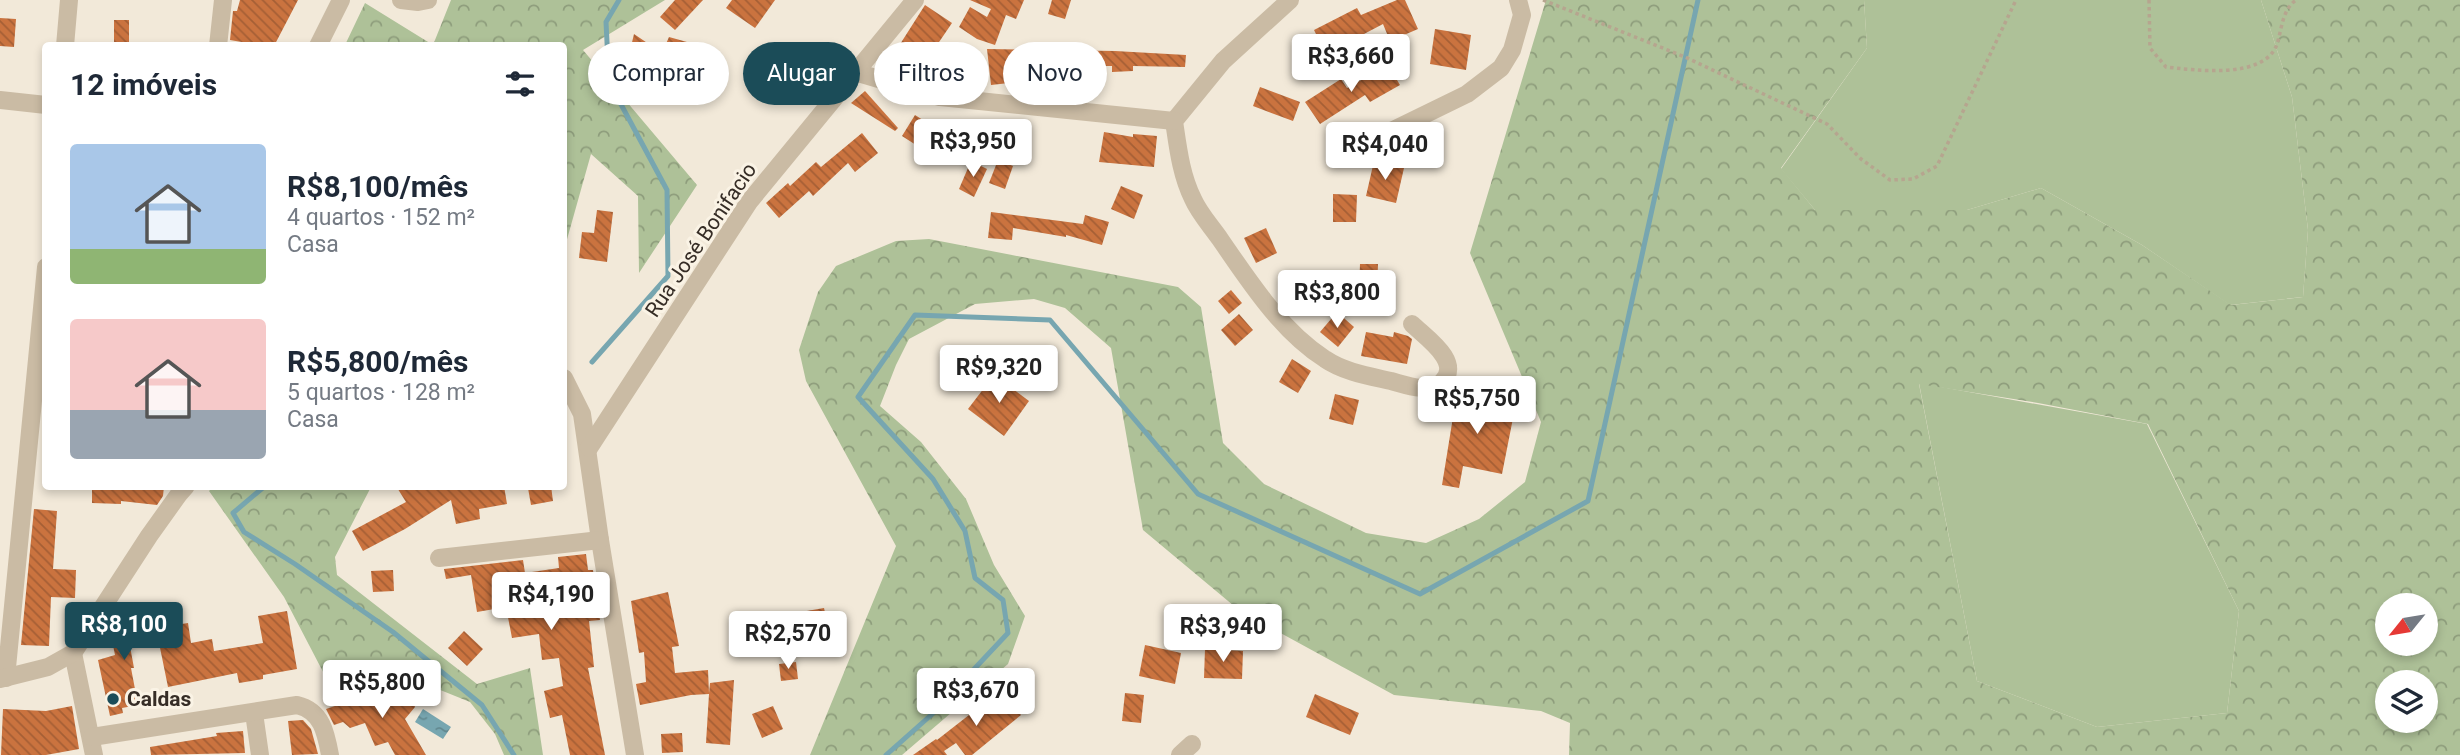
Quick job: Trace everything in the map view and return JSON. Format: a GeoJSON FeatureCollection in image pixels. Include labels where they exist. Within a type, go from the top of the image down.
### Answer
{"type":"FeatureCollection","features":[{"type":"Feature","properties":{"kind":"street"},"geometry":{"type":"LineString","coordinates":[[65,42],[68,0]]}},
{"type":"Feature","properties":{"kind":"street"},"geometry":{"type":"LineString","coordinates":[[218,42],[223,0]]}},
{"type":"Feature","properties":{"kind":"street"},"geometry":{"type":"LineString","coordinates":[[320,42],[341,0]]}},
{"type":"Feature","properties":{"kind":"street"},"geometry":{"type":"LineString","coordinates":[[401,0],[428,0]]}},
{"type":"Feature","properties":{"kind":"street","name":"Rua José Bonifacio"},"geometry":{"type":"LineString","coordinates":[[860,66],[915,0]]}},
{"type":"Feature","properties":{"kind":"street"},"geometry":{"type":"LineString","coordinates":[[1290,0],[1223,61],[1174,121],[1182,171],[1193,201],[1242,271],[1290,330],[1326,360],[1356,373],[1429,389],[1441,384],[1448,374],[1448,362],[1437,347],[1412,324]]}},
{"type":"Feature","properties":{"kind":"street"},"geometry":{"type":"LineString","coordinates":[[1342,155],[1467,94],[1501,68],[1512,50],[1522,15],[1518,0]]}},
{"type":"Feature","properties":{"kind":"street"},"geometry":{"type":"LineString","coordinates":[[860,73],[940,97],[1174,121]]}},
{"type":"Feature","properties":{"kind":"street"},"geometry":{"type":"LineString","coordinates":[[0,100],[42,105]]}},
{"type":"Feature","properties":{"kind":"street","name":"Rua José Bonifacio"},"geometry":{"type":"LineString","coordinates":[[589,449],[749,202],[828,105]]}},
{"type":"Feature","properties":{"kind":"street"},"geometry":{"type":"LineString","coordinates":[[42,305],[3,678],[48,667],[73,653],[181,490]]}},
{"type":"Feature","properties":{"kind":"street"},"geometry":{"type":"LineString","coordinates":[[567,384],[582,414],[589,449],[600,540],[635,755]]}},
{"type":"Feature","properties":{"kind":"street"},"geometry":{"type":"LineString","coordinates":[[439,558],[600,540]]}},
{"type":"Feature","properties":{"kind":"street"},"geometry":{"type":"LineString","coordinates":[[73,653],[93,746],[298,705],[313,712],[322,723],[330,755]]}},
{"type":"Feature","properties":{"kind":"street"},"geometry":{"type":"LineString","coordinates":[[254,713],[260,755]]}},
{"type":"Feature","properties":{"kind":"path"},"geometry":{"type":"LineString","coordinates":[[1543,0],[1685,57],[1827,124],[1861,159],[1889,180],[1913,180],[1937,166],[2016,0]]}},
{"type":"Feature","properties":{"kind":"path"},"geometry":{"type":"LineString","coordinates":[[2149,0],[2150,48],[2166,67],[2237,70],[2264,60],[2276,47],[2281,24],[2290,4],[2296,0]]}},
{"type":"Feature","properties":{"kind":"green space"},"geometry":{"type":"Polygon","coordinates":[[[451,0],[665,0],[596,42],[588,42],[588,47],[583,50],[588,56],[588,105],[629,105],[697,185],[639,273],[638,196],[591,154],[567,239],[567,42],[434,42],[451,0]]]}},
{"type":"Feature","properties":{"kind":"green space"},"geometry":{"type":"Polygon","coordinates":[[[1546,0],[1864,0],[1867,48],[1781,168],[1815,210],[1967,210],[2041,188],[2142,245],[2231,305],[2303,297],[2308,230],[2292,97],[2261,0],[2460,0],[2460,755],[1569,755],[1570,723],[1541,711],[1394,695],[1240,611],[1143,530],[1111,348],[1065,308],[1034,299],[975,304],[909,339],[880,406],[921,442],[966,499],[994,565],[1025,616],[1008,664],[902,755],[810,755],[896,546],[806,381],[799,350],[818,292],[836,266],[896,241],[929,239],[1178,287],[1201,307],[1223,443],[1264,484],[1366,533],[1426,543],[1479,519],[1525,482],[1541,422],[1470,253],[1546,0]],[[1919,384],[1977,681],[2097,727],[2227,713],[2239,611],[2148,424],[1919,384]]]}},
{"type":"Feature","properties":{"kind":"green space"},"geometry":{"type":"Polygon","coordinates":[[[1864,0],[2261,0],[2292,97],[2308,230],[2303,297],[2230,305],[2142,245],[2041,188],[1967,210],[1815,210],[1781,169],[1867,48],[1864,0]]]}},
{"type":"Feature","properties":{"kind":"green space"},"geometry":{"type":"Polygon","coordinates":[[[365,3],[428,42],[346,42],[365,3]]]}},
{"type":"Feature","properties":{"kind":"green space"},"geometry":{"type":"Polygon","coordinates":[[[1919,383],[2147,424],[2239,611],[2227,713],[2097,727],[1977,681],[1919,383]]]}},
{"type":"Feature","properties":{"kind":"green space"},"geometry":{"type":"Polygon","coordinates":[[[369,490],[335,557],[337,575],[477,684],[530,668],[543,755],[504,755],[495,734],[470,702],[408,677],[333,691],[284,597],[209,491],[369,490]]]}},
{"type":"Feature","properties":{"kind":"water"},"geometry":{"type":"Polygon","coordinates":[[[423,709],[451,727],[443,739],[415,722],[423,709]]]}},
{"type":"Feature","properties":{"kind":"building"},"geometry":{"type":"Polygon","coordinates":[[[240,0],[298,0],[276,42],[230,40],[233,11],[237,11],[240,0]]]}},
{"type":"Feature","properties":{"kind":"building"},"geometry":{"type":"Polygon","coordinates":[[[675,0],[703,0],[675,30],[660,17],[675,0]]]}},
{"type":"Feature","properties":{"kind":"building"},"geometry":{"type":"Polygon","coordinates":[[[732,0],[775,0],[755,28],[726,8],[732,0]]]}},
{"type":"Feature","properties":{"kind":"building"},"geometry":{"type":"Polygon","coordinates":[[[970,0],[1024,0],[1016,19],[1006,15],[995,45],[977,39],[959,27],[970,7],[987,17],[991,9],[970,0]]]}},
{"type":"Feature","properties":{"kind":"building"},"geometry":{"type":"Polygon","coordinates":[[[1052,0],[1071,0],[1065,19],[1048,14],[1052,0]]]}},
{"type":"Feature","properties":{"kind":"building"},"geometry":{"type":"Polygon","coordinates":[[[1397,0],[1405,0],[1418,29],[1390,41],[1383,24],[1326,54],[1314,30],[1357,8],[1361,15],[1397,0]]]}},
{"type":"Feature","properties":{"kind":"building"},"geometry":{"type":"Polygon","coordinates":[[[925,5],[952,23],[939,42],[901,42],[925,5]]]}},
{"type":"Feature","properties":{"kind":"building"},"geometry":{"type":"Polygon","coordinates":[[[0,18],[16,19],[14,47],[0,46],[0,18]]]}},
{"type":"Feature","properties":{"kind":"building"},"geometry":{"type":"Polygon","coordinates":[[[114,20],[129,20],[129,42],[114,42],[114,20]]]}},
{"type":"Feature","properties":{"kind":"building"},"geometry":{"type":"Polygon","coordinates":[[[1435,29],[1471,35],[1466,70],[1430,64],[1435,29]]]}},
{"type":"Feature","properties":{"kind":"building"},"geometry":{"type":"Polygon","coordinates":[[[634,34],[646,42],[632,42],[634,34]]]}},
{"type":"Feature","properties":{"kind":"building"},"geometry":{"type":"Polygon","coordinates":[[[669,37],[687,42],[667,42],[669,37]]]}},
{"type":"Feature","properties":{"kind":"building"},"geometry":{"type":"Polygon","coordinates":[[[989,49],[1003,49],[1003,84],[991,85],[989,49]]]}},
{"type":"Feature","properties":{"kind":"building"},"geometry":{"type":"Polygon","coordinates":[[[1107,51],[1186,55],[1185,67],[1133,66],[1133,71],[1112,72],[1112,66],[1107,66],[1107,51]]]}},
{"type":"Feature","properties":{"kind":"building"},"geometry":{"type":"Polygon","coordinates":[[[1388,65],[1400,85],[1370,102],[1365,95],[1320,124],[1305,102],[1341,79],[1347,88],[1388,65]]]}},
{"type":"Feature","properties":{"kind":"building"},"geometry":{"type":"Polygon","coordinates":[[[1260,87],[1300,102],[1293,121],[1253,106],[1260,87]]]}},
{"type":"Feature","properties":{"kind":"building"},"geometry":{"type":"Polygon","coordinates":[[[865,91],[874,101],[874,105],[877,105],[898,128],[895,131],[854,105],[860,105],[860,95],[865,91]]]}},
{"type":"Feature","properties":{"kind":"building"},"geometry":{"type":"Polygon","coordinates":[[[915,115],[953,139],[958,129],[977,137],[965,161],[934,147],[930,154],[902,136],[915,115]]]}},
{"type":"Feature","properties":{"kind":"building"},"geometry":{"type":"Polygon","coordinates":[[[1104,132],[1133,137],[1133,134],[1157,136],[1154,167],[1099,162],[1104,132]]]}},
{"type":"Feature","properties":{"kind":"building"},"geometry":{"type":"Polygon","coordinates":[[[862,133],[878,153],[855,172],[848,163],[813,196],[809,191],[779,218],[766,203],[816,162],[821,167],[862,133]]]}},
{"type":"Feature","properties":{"kind":"building"},"geometry":{"type":"Polygon","coordinates":[[[998,160],[1013,166],[1005,189],[989,183],[998,160]]]}},
{"type":"Feature","properties":{"kind":"building"},"geometry":{"type":"Polygon","coordinates":[[[971,161],[987,169],[974,197],[959,189],[971,161]]]}},
{"type":"Feature","properties":{"kind":"building"},"geometry":{"type":"Polygon","coordinates":[[[1374,161],[1404,168],[1396,203],[1366,196],[1374,161]]]}},
{"type":"Feature","properties":{"kind":"building"},"geometry":{"type":"Polygon","coordinates":[[[1121,186],[1143,195],[1134,219],[1111,209],[1121,186]]]}},
{"type":"Feature","properties":{"kind":"building"},"geometry":{"type":"Polygon","coordinates":[[[1333,194],[1357,195],[1356,222],[1333,222],[1333,194]]]}},
{"type":"Feature","properties":{"kind":"building"},"geometry":{"type":"Polygon","coordinates":[[[597,210],[613,212],[607,262],[579,258],[582,232],[594,233],[597,210]]]}},
{"type":"Feature","properties":{"kind":"building"},"geometry":{"type":"Polygon","coordinates":[[[991,212],[1083,224],[1085,215],[1109,222],[1102,245],[1066,235],[1013,228],[1012,240],[988,238],[991,212]]]}},
{"type":"Feature","properties":{"kind":"building"},"geometry":{"type":"Polygon","coordinates":[[[1266,228],[1277,253],[1256,263],[1244,238],[1266,228]]]}},
{"type":"Feature","properties":{"kind":"building"},"geometry":{"type":"Polygon","coordinates":[[[1360,264],[1378,264],[1377,291],[1359,290],[1360,264]]]}},
{"type":"Feature","properties":{"kind":"building"},"geometry":{"type":"Polygon","coordinates":[[[1231,290],[1242,303],[1229,314],[1218,301],[1231,290]]]}},
{"type":"Feature","properties":{"kind":"building"},"geometry":{"type":"Polygon","coordinates":[[[1337,312],[1354,327],[1338,347],[1320,332],[1337,312]]]}},
{"type":"Feature","properties":{"kind":"building"},"geometry":{"type":"Polygon","coordinates":[[[1239,314],[1253,330],[1235,346],[1221,330],[1239,314]]]}},
{"type":"Feature","properties":{"kind":"building"},"geometry":{"type":"Polygon","coordinates":[[[1366,332],[1393,337],[1394,332],[1412,339],[1407,364],[1361,356],[1366,332]]]}},
{"type":"Feature","properties":{"kind":"building"},"geometry":{"type":"Polygon","coordinates":[[[1292,359],[1311,371],[1298,393],[1279,382],[1292,359]]]}},
{"type":"Feature","properties":{"kind":"building"},"geometry":{"type":"Polygon","coordinates":[[[994,375],[1029,401],[1004,436],[968,409],[994,375]]]}},
{"type":"Feature","properties":{"kind":"building"},"geometry":{"type":"Polygon","coordinates":[[[1459,380],[1476,383],[1474,400],[1515,408],[1502,474],[1463,466],[1459,488],[1442,485],[1459,380]]]}},
{"type":"Feature","properties":{"kind":"building"},"geometry":{"type":"Polygon","coordinates":[[[1335,394],[1359,400],[1353,425],[1329,419],[1335,394]]]}},
{"type":"Feature","properties":{"kind":"building"},"geometry":{"type":"Polygon","coordinates":[[[92,490],[164,490],[157,505],[121,501],[121,504],[92,503],[92,490]]]}},
{"type":"Feature","properties":{"kind":"building"},"geometry":{"type":"Polygon","coordinates":[[[398,490],[505,490],[507,504],[479,509],[480,519],[456,524],[451,500],[363,551],[352,531],[406,502],[398,490]]]}},
{"type":"Feature","properties":{"kind":"building"},"geometry":{"type":"Polygon","coordinates":[[[528,490],[552,490],[553,501],[531,505],[528,490]]]}},
{"type":"Feature","properties":{"kind":"building"},"geometry":{"type":"Polygon","coordinates":[[[34,509],[57,511],[53,569],[76,570],[75,598],[51,597],[49,646],[21,645],[34,509]]]}},
{"type":"Feature","properties":{"kind":"building"},"geometry":{"type":"Polygon","coordinates":[[[586,554],[588,570],[593,570],[600,620],[589,621],[594,667],[588,668],[605,755],[570,755],[562,715],[550,718],[544,691],[563,686],[559,658],[542,660],[539,634],[512,638],[506,607],[477,612],[471,575],[446,579],[444,569],[523,560],[525,573],[559,568],[558,557],[586,554]]]}},
{"type":"Feature","properties":{"kind":"building"},"geometry":{"type":"Polygon","coordinates":[[[393,570],[394,591],[373,592],[371,571],[393,570]]]}},
{"type":"Feature","properties":{"kind":"building"},"geometry":{"type":"Polygon","coordinates":[[[668,592],[679,646],[672,647],[675,673],[708,670],[709,693],[710,683],[734,680],[730,745],[706,743],[709,694],[640,705],[636,684],[646,682],[644,652],[639,653],[631,601],[668,592]]]}},
{"type":"Feature","properties":{"kind":"building"},"geometry":{"type":"Polygon","coordinates":[[[150,608],[156,635],[129,641],[138,705],[122,708],[123,713],[110,716],[98,660],[115,655],[113,645],[110,645],[128,613],[150,608]]]}},
{"type":"Feature","properties":{"kind":"building"},"geometry":{"type":"Polygon","coordinates":[[[824,608],[831,640],[808,645],[801,612],[824,608]]]}},
{"type":"Feature","properties":{"kind":"building"},"geometry":{"type":"Polygon","coordinates":[[[287,611],[297,669],[263,675],[263,679],[239,683],[237,673],[168,687],[156,628],[188,623],[191,643],[212,639],[214,651],[263,643],[258,616],[287,611]]]}},
{"type":"Feature","properties":{"kind":"building"},"geometry":{"type":"Polygon","coordinates":[[[464,631],[483,649],[467,666],[448,648],[464,631]]]}},
{"type":"Feature","properties":{"kind":"building"},"geometry":{"type":"Polygon","coordinates":[[[1145,645],[1181,653],[1175,684],[1139,676],[1145,645]]]}},
{"type":"Feature","properties":{"kind":"building"},"geometry":{"type":"Polygon","coordinates":[[[1205,649],[1243,651],[1242,679],[1204,678],[1205,649]]]}},
{"type":"Feature","properties":{"kind":"building"},"geometry":{"type":"Polygon","coordinates":[[[796,662],[798,679],[781,681],[779,664],[796,662]]]}},
{"type":"Feature","properties":{"kind":"building"},"geometry":{"type":"Polygon","coordinates":[[[382,690],[383,695],[401,691],[412,695],[415,707],[405,719],[426,755],[395,755],[388,742],[375,746],[365,723],[350,728],[343,722],[334,725],[326,709],[382,690]]]}},
{"type":"Feature","properties":{"kind":"building"},"geometry":{"type":"Polygon","coordinates":[[[1001,690],[1021,715],[972,755],[965,755],[956,743],[944,751],[947,755],[913,755],[937,740],[1001,690]]]}},
{"type":"Feature","properties":{"kind":"building"},"geometry":{"type":"Polygon","coordinates":[[[1125,693],[1144,695],[1141,723],[1122,721],[1125,693]]]}},
{"type":"Feature","properties":{"kind":"building"},"geometry":{"type":"Polygon","coordinates":[[[1315,694],[1359,713],[1350,735],[1306,717],[1315,694]]]}},
{"type":"Feature","properties":{"kind":"building"},"geometry":{"type":"Polygon","coordinates":[[[72,706],[79,749],[46,755],[1,755],[3,709],[46,711],[72,706]]]}},
{"type":"Feature","properties":{"kind":"building"},"geometry":{"type":"Polygon","coordinates":[[[773,706],[783,729],[762,738],[752,714],[773,706]]]}},
{"type":"Feature","properties":{"kind":"building"},"geometry":{"type":"Polygon","coordinates":[[[303,720],[311,729],[318,754],[292,755],[288,721],[303,720]]]}},
{"type":"Feature","properties":{"kind":"building"},"geometry":{"type":"Polygon","coordinates":[[[243,731],[245,753],[151,755],[150,747],[217,736],[216,733],[243,731]]]}},
{"type":"Feature","properties":{"kind":"building"},"geometry":{"type":"Polygon","coordinates":[[[682,733],[683,752],[662,753],[661,734],[682,733]]]}},
{"type":"Feature","properties":{"kind":"waterway"},"geometry":{"type":"LineString","coordinates":[[592,362],[668,276],[667,190],[609,82],[606,22],[619,0]]}},
{"type":"Feature","properties":{"kind":"waterway"},"geometry":{"type":"LineString","coordinates":[[886,755],[930,716],[1008,633],[1003,600],[975,578],[965,531],[933,479],[858,397],[915,315],[1050,320],[1198,494],[1420,594],[1588,501],[1698,0]]}},
{"type":"Feature","properties":{"kind":"waterway"},"geometry":{"type":"LineString","coordinates":[[260,490],[233,513],[244,532],[393,632],[482,705],[514,755]]}},
{"type":"Feature","properties":{"kind":"place","name":"Caldas"},"geometry":{"type":"Point","coordinates":[113,699]}}]}
